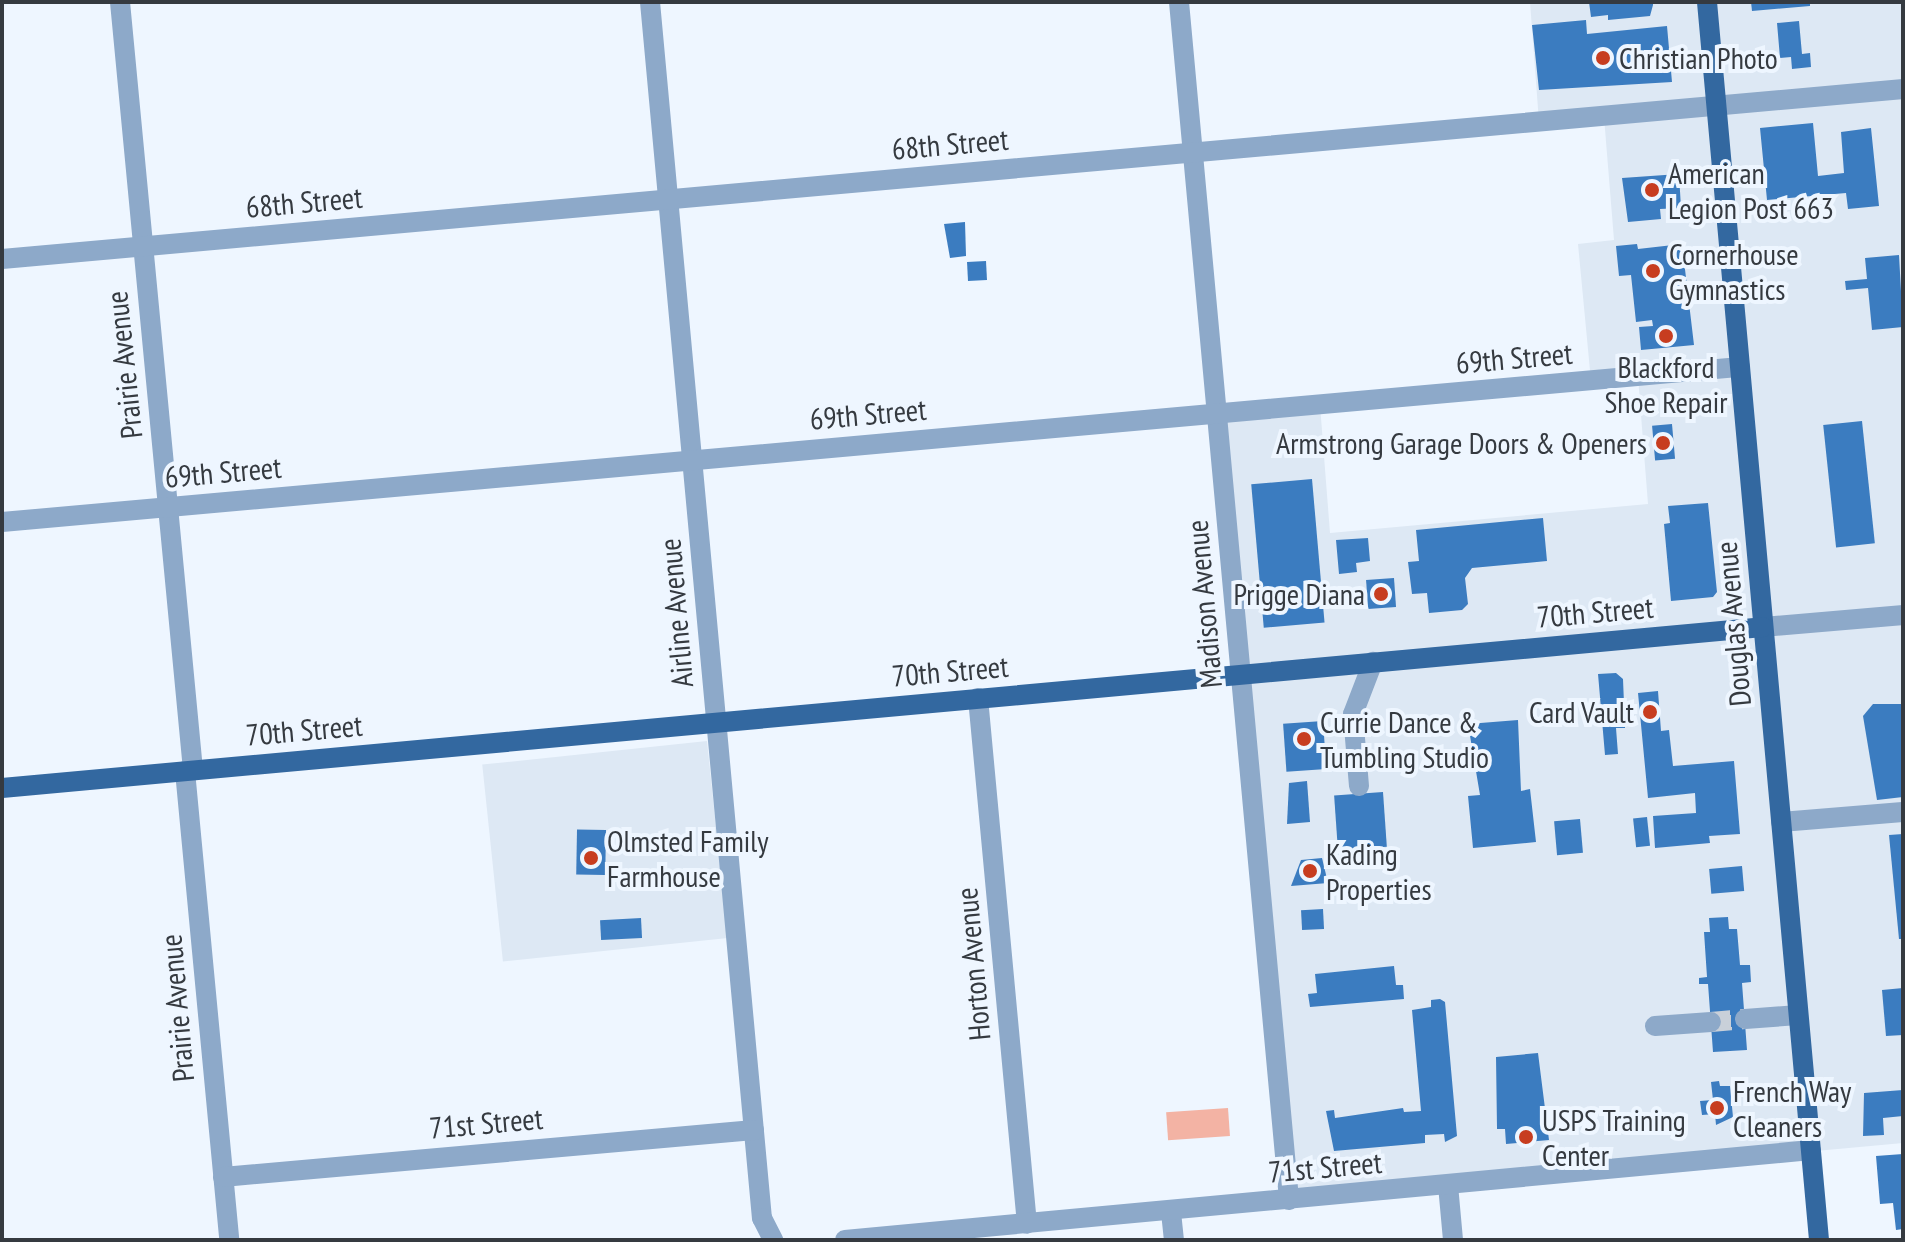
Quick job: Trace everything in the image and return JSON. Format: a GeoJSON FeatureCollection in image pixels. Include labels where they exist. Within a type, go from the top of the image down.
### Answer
{"type":"FeatureCollection","features":[{"type":"Feature","properties":{"kind":"main road","name":"Douglas Avenue"},"geometry":{"type":"LineString","coordinates":[[1707,2],[1819,1240]]}},
{"type":"Feature","properties":{"kind":"main road","name":"70th Street"},"geometry":{"type":"LineString","coordinates":[[2,788],[1763,627]]}},
{"type":"Feature","properties":{"kind":"street","name":"Prairie Avenue"},"geometry":{"type":"LineString","coordinates":[[120,2],[168,507],[229,1240]]}},
{"type":"Feature","properties":{"kind":"street","name":"Airline Avenue"},"geometry":{"type":"LineString","coordinates":[[650,2],[762,1218],[773,1240]]}},
{"type":"Feature","properties":{"kind":"street","name":"Madison Avenue"},"geometry":{"type":"LineString","coordinates":[[1179,2],[1289,1200]]}},
{"type":"Feature","properties":{"kind":"street","name":"68th Street"},"geometry":{"type":"LineString","coordinates":[[2,259],[1903,89]]}},
{"type":"Feature","properties":{"kind":"street","name":"69th Street"},"geometry":{"type":"LineString","coordinates":[[2,522],[1740,367]]}},
{"type":"Feature","properties":{"kind":"street","name":"70th Street"},"geometry":{"type":"LineString","coordinates":[[1763,627],[1903,615]]}},
{"type":"Feature","properties":{"kind":"street"},"geometry":{"type":"LineString","coordinates":[[1359,786],[1353,714],[1373,662]]}},
{"type":"Feature","properties":{"kind":"street","name":"Horton Avenue"},"geometry":{"type":"LineString","coordinates":[[978,698],[1027,1224]]}},
{"type":"Feature","properties":{"kind":"street"},"geometry":{"type":"LineString","coordinates":[[1781,822],[1903,812]]}},
{"type":"Feature","properties":{"kind":"street"},"geometry":{"type":"LineString","coordinates":[[1745,1019],[1798,1015]]}},
{"type":"Feature","properties":{"kind":"street"},"geometry":{"type":"LineString","coordinates":[[1655,1026],[1711,1022]]}},
{"type":"Feature","properties":{"kind":"street","name":"71st Street"},"geometry":{"type":"LineString","coordinates":[[223,1177],[754,1130]]}},
{"type":"Feature","properties":{"kind":"street","name":"71st Street"},"geometry":{"type":"LineString","coordinates":[[845,1240],[1811,1150]]}},
{"type":"Feature","properties":{"kind":"street"},"geometry":{"type":"LineString","coordinates":[[1448,1185],[1453,1240]]}},
{"type":"Feature","properties":{"kind":"street"},"geometry":{"type":"LineString","coordinates":[[1171,1212],[1174,1240]]}},
{"type":"Feature","properties":{"kind":"shaded area"},"geometry":{"type":"Polygon","coordinates":[[[1530,2],[1903,2],[1903,1143],[1289,1200],[1217,414],[1320,405],[1330,533],[1648,504],[1638,377],[1591,381],[1578,244],[1614,240],[1604,117],[1539,122],[1530,2]]]}},
{"type":"Feature","properties":{"kind":"shaded area"},"geometry":{"type":"Polygon","coordinates":[[[707,741],[728,938],[503,962],[482,765],[707,741]]]}},
{"type":"Feature","properties":{"kind":"shaded area"},"geometry":{"type":"Polygon","coordinates":[[[1228,1108],[1230,1136],[1168,1140],[1166,1112],[1228,1108]]]}},
{"type":"Feature","properties":{"kind":"building"},"geometry":{"type":"Polygon","coordinates":[[[1589,2],[1653,2],[1653,5],[1650,16],[1608,20],[1608,15],[1591,17],[1589,2]]]}},
{"type":"Feature","properties":{"kind":"building"},"geometry":{"type":"Polygon","coordinates":[[[1751,2],[1810,2],[1810,6],[1752,11],[1751,2]]]}},
{"type":"Feature","properties":{"kind":"building","name":"Christian Photo"},"geometry":{"type":"Polygon","coordinates":[[[1586,20],[1587,34],[1667,26],[1672,82],[1539,90],[1532,25],[1586,20]]]}},
{"type":"Feature","properties":{"kind":"building"},"geometry":{"type":"Polygon","coordinates":[[[1799,21],[1802,54],[1810,53],[1811,67],[1792,69],[1791,57],[1780,58],[1777,23],[1799,21]]]}},
{"type":"Feature","properties":{"kind":"building"},"geometry":{"type":"Polygon","coordinates":[[[1813,123],[1818,176],[1844,173],[1841,132],[1871,128],[1879,206],[1848,209],[1846,193],[1767,200],[1760,128],[1813,123]]]}},
{"type":"Feature","properties":{"kind":"building","name":"American Legion Post 663"},"geometry":{"type":"Polygon","coordinates":[[[1679,174],[1681,208],[1660,209],[1661,219],[1628,222],[1622,178],[1679,174]]]}},
{"type":"Feature","properties":{"kind":"building"},"geometry":{"type":"Polygon","coordinates":[[[965,222],[966,256],[950,258],[944,224],[965,222]]]}},
{"type":"Feature","properties":{"kind":"building"},"geometry":{"type":"Polygon","coordinates":[[[1637,244],[1638,249],[1682,244],[1694,345],[1641,350],[1639,327],[1653,326],[1652,320],[1636,322],[1631,275],[1619,276],[1616,246],[1637,244]]]}},
{"type":"Feature","properties":{"kind":"building"},"geometry":{"type":"Polygon","coordinates":[[[1899,255],[1903,327],[1872,330],[1868,288],[1846,290],[1845,281],[1867,279],[1865,258],[1899,255]]]}},
{"type":"Feature","properties":{"kind":"building"},"geometry":{"type":"Polygon","coordinates":[[[986,261],[987,280],[968,281],[967,262],[986,261]]]}},
{"type":"Feature","properties":{"kind":"building"},"geometry":{"type":"Polygon","coordinates":[[[1862,421],[1875,543],[1836,547],[1823,425],[1862,421]]]}},
{"type":"Feature","properties":{"kind":"building","name":"Armstrong Garage Doors & Openers"},"geometry":{"type":"Polygon","coordinates":[[[1672,424],[1675,459],[1655,461],[1652,426],[1672,424]]]}},
{"type":"Feature","properties":{"kind":"building"},"geometry":{"type":"Polygon","coordinates":[[[1312,479],[1325,622],[1264,628],[1251,484],[1312,479]]]}},
{"type":"Feature","properties":{"kind":"building"},"geometry":{"type":"Polygon","coordinates":[[[1708,503],[1717,592],[1713,597],[1671,601],[1664,524],[1670,523],[1668,506],[1708,503]]]}},
{"type":"Feature","properties":{"kind":"building"},"geometry":{"type":"Polygon","coordinates":[[[1543,518],[1547,561],[1472,568],[1465,578],[1468,604],[1462,610],[1429,613],[1427,593],[1412,594],[1408,562],[1419,561],[1416,530],[1543,518]]]}},
{"type":"Feature","properties":{"kind":"building"},"geometry":{"type":"Polygon","coordinates":[[[1368,538],[1370,561],[1356,563],[1357,572],[1339,574],[1336,540],[1368,538]]]}},
{"type":"Feature","properties":{"kind":"building","name":"Prigge Diana"},"geometry":{"type":"Polygon","coordinates":[[[1394,578],[1396,607],[1368,609],[1366,580],[1394,578]]]}},
{"type":"Feature","properties":{"kind":"building"},"geometry":{"type":"Polygon","coordinates":[[[1616,673],[1623,679],[1625,728],[1616,728],[1618,754],[1605,755],[1598,674],[1616,673]]]}},
{"type":"Feature","properties":{"kind":"building"},"geometry":{"type":"Polygon","coordinates":[[[1658,691],[1661,731],[1669,730],[1673,766],[1734,761],[1740,834],[1709,836],[1710,843],[1655,848],[1653,816],[1696,813],[1695,793],[1648,798],[1638,693],[1658,691]]]}},
{"type":"Feature","properties":{"kind":"building"},"geometry":{"type":"Polygon","coordinates":[[[1873,704],[1903,704],[1903,797],[1877,800],[1863,716],[1873,704]]]}},
{"type":"Feature","properties":{"kind":"building"},"geometry":{"type":"Polygon","coordinates":[[[1518,720],[1521,791],[1530,789],[1536,842],[1473,848],[1468,796],[1480,795],[1468,724],[1518,720]]]}},
{"type":"Feature","properties":{"kind":"building","name":"Currie Dance & Tumbling Studio"},"geometry":{"type":"Polygon","coordinates":[[[1323,721],[1326,769],[1286,772],[1283,724],[1323,721]]]}},
{"type":"Feature","properties":{"kind":"building"},"geometry":{"type":"Polygon","coordinates":[[[1307,781],[1310,822],[1287,824],[1289,783],[1307,781]]]}},
{"type":"Feature","properties":{"kind":"building"},"geometry":{"type":"Polygon","coordinates":[[[1383,792],[1387,847],[1338,850],[1334,795],[1383,792]]]}},
{"type":"Feature","properties":{"kind":"building"},"geometry":{"type":"Polygon","coordinates":[[[1647,817],[1650,846],[1636,847],[1633,818],[1647,817]]]}},
{"type":"Feature","properties":{"kind":"building"},"geometry":{"type":"Polygon","coordinates":[[[1580,819],[1583,853],[1557,855],[1554,821],[1580,819]]]}},
{"type":"Feature","properties":{"kind":"building","name":"Olmsted Family Farmhouse"},"geometry":{"type":"Polygon","coordinates":[[[577,829],[606,830],[605,875],[576,874],[577,829]]]}},
{"type":"Feature","properties":{"kind":"building"},"geometry":{"type":"Polygon","coordinates":[[[1903,834],[1903,939],[1899,939],[1889,835],[1903,834]]]}},
{"type":"Feature","properties":{"kind":"building","name":"Kading Properties"},"geometry":{"type":"Polygon","coordinates":[[[1322,858],[1328,883],[1291,886],[1301,860],[1322,858]]]}},
{"type":"Feature","properties":{"kind":"building"},"geometry":{"type":"Polygon","coordinates":[[[1742,866],[1744,891],[1711,894],[1709,869],[1742,866]]]}},
{"type":"Feature","properties":{"kind":"building"},"geometry":{"type":"Polygon","coordinates":[[[1323,909],[1324,929],[1302,930],[1301,910],[1323,909]]]}},
{"type":"Feature","properties":{"kind":"building"},"geometry":{"type":"Polygon","coordinates":[[[1728,917],[1729,929],[1737,929],[1740,965],[1750,965],[1751,982],[1742,983],[1747,1050],[1713,1052],[1708,984],[1699,984],[1699,978],[1707,977],[1704,932],[1710,932],[1709,918],[1728,917]]]}},
{"type":"Feature","properties":{"kind":"building"},"geometry":{"type":"Polygon","coordinates":[[[641,918],[642,938],[601,940],[600,920],[641,918]]]}},
{"type":"Feature","properties":{"kind":"building"},"geometry":{"type":"Polygon","coordinates":[[[1394,966],[1396,985],[1403,985],[1404,999],[1310,1007],[1308,994],[1317,993],[1315,974],[1394,966]]]}},
{"type":"Feature","properties":{"kind":"building"},"geometry":{"type":"Polygon","coordinates":[[[1903,988],[1903,1035],[1886,1036],[1882,990],[1903,988]]]}},
{"type":"Feature","properties":{"kind":"building"},"geometry":{"type":"Polygon","coordinates":[[[1431,1000],[1445,1002],[1457,1136],[1445,1142],[1444,1134],[1425,1135],[1425,1143],[1334,1151],[1326,1111],[1334,1110],[1335,1118],[1403,1108],[1404,1112],[1421,1111],[1412,1010],[1431,1007],[1431,1000]]]}},
{"type":"Feature","properties":{"kind":"building"},"geometry":{"type":"Polygon","coordinates":[[[1538,1053],[1549,1140],[1506,1144],[1505,1129],[1497,1129],[1496,1057],[1538,1053]]]}},
{"type":"Feature","properties":{"kind":"building","name":"French Way Cleaners"},"geometry":{"type":"Polygon","coordinates":[[[1719,1081],[1720,1086],[1730,1086],[1733,1117],[1716,1125],[1715,1114],[1702,1115],[1700,1101],[1713,1100],[1711,1082],[1719,1081]]]}},
{"type":"Feature","properties":{"kind":"building"},"geometry":{"type":"Polygon","coordinates":[[[1903,1090],[1903,1116],[1883,1118],[1884,1135],[1863,1136],[1864,1093],[1903,1090]]]}},
{"type":"Feature","properties":{"kind":"building"},"geometry":{"type":"Polygon","coordinates":[[[1903,1154],[1903,1229],[1896,1230],[1893,1203],[1880,1204],[1876,1156],[1903,1154]]]}},
{"type":"Feature","properties":{"kind":"tunnel"},"geometry":{"type":"LineString","coordinates":[[1711,1022],[1745,1019]]}},
{"type":"Feature","properties":{"kind":"place","name":"Christian Photo"},"geometry":{"type":"Point","coordinates":[1603,58]}},
{"type":"Feature","properties":{"kind":"place","name":"American Legion Post 663"},"geometry":{"type":"Point","coordinates":[1652,190]}},
{"type":"Feature","properties":{"kind":"place","name":"Cornerhouse Gymnastics"},"geometry":{"type":"Point","coordinates":[1653,271]}},
{"type":"Feature","properties":{"kind":"place","name":"Blackford Shoe Repair"},"geometry":{"type":"Point","coordinates":[1666,336]}},
{"type":"Feature","properties":{"kind":"place","name":"Armstrong Garage Doors & Openers"},"geometry":{"type":"Point","coordinates":[1663,443]}},
{"type":"Feature","properties":{"kind":"place","name":"Prigge Diana"},"geometry":{"type":"Point","coordinates":[1381,594]}},
{"type":"Feature","properties":{"kind":"place","name":"Card Vault"},"geometry":{"type":"Point","coordinates":[1650,712]}},
{"type":"Feature","properties":{"kind":"place","name":"Currie Dance & Tumbling Studio"},"geometry":{"type":"Point","coordinates":[1304,739]}},
{"type":"Feature","properties":{"kind":"place","name":"Olmsted Family Farmhouse"},"geometry":{"type":"Point","coordinates":[591,858]}},
{"type":"Feature","properties":{"kind":"place","name":"Kading Properties"},"geometry":{"type":"Point","coordinates":[1310,871]}},
{"type":"Feature","properties":{"kind":"place","name":"French Way Cleaners"},"geometry":{"type":"Point","coordinates":[1717,1108]}},
{"type":"Feature","properties":{"kind":"place","name":"USPS Training Center"},"geometry":{"type":"Point","coordinates":[1526,1137]}}]}
